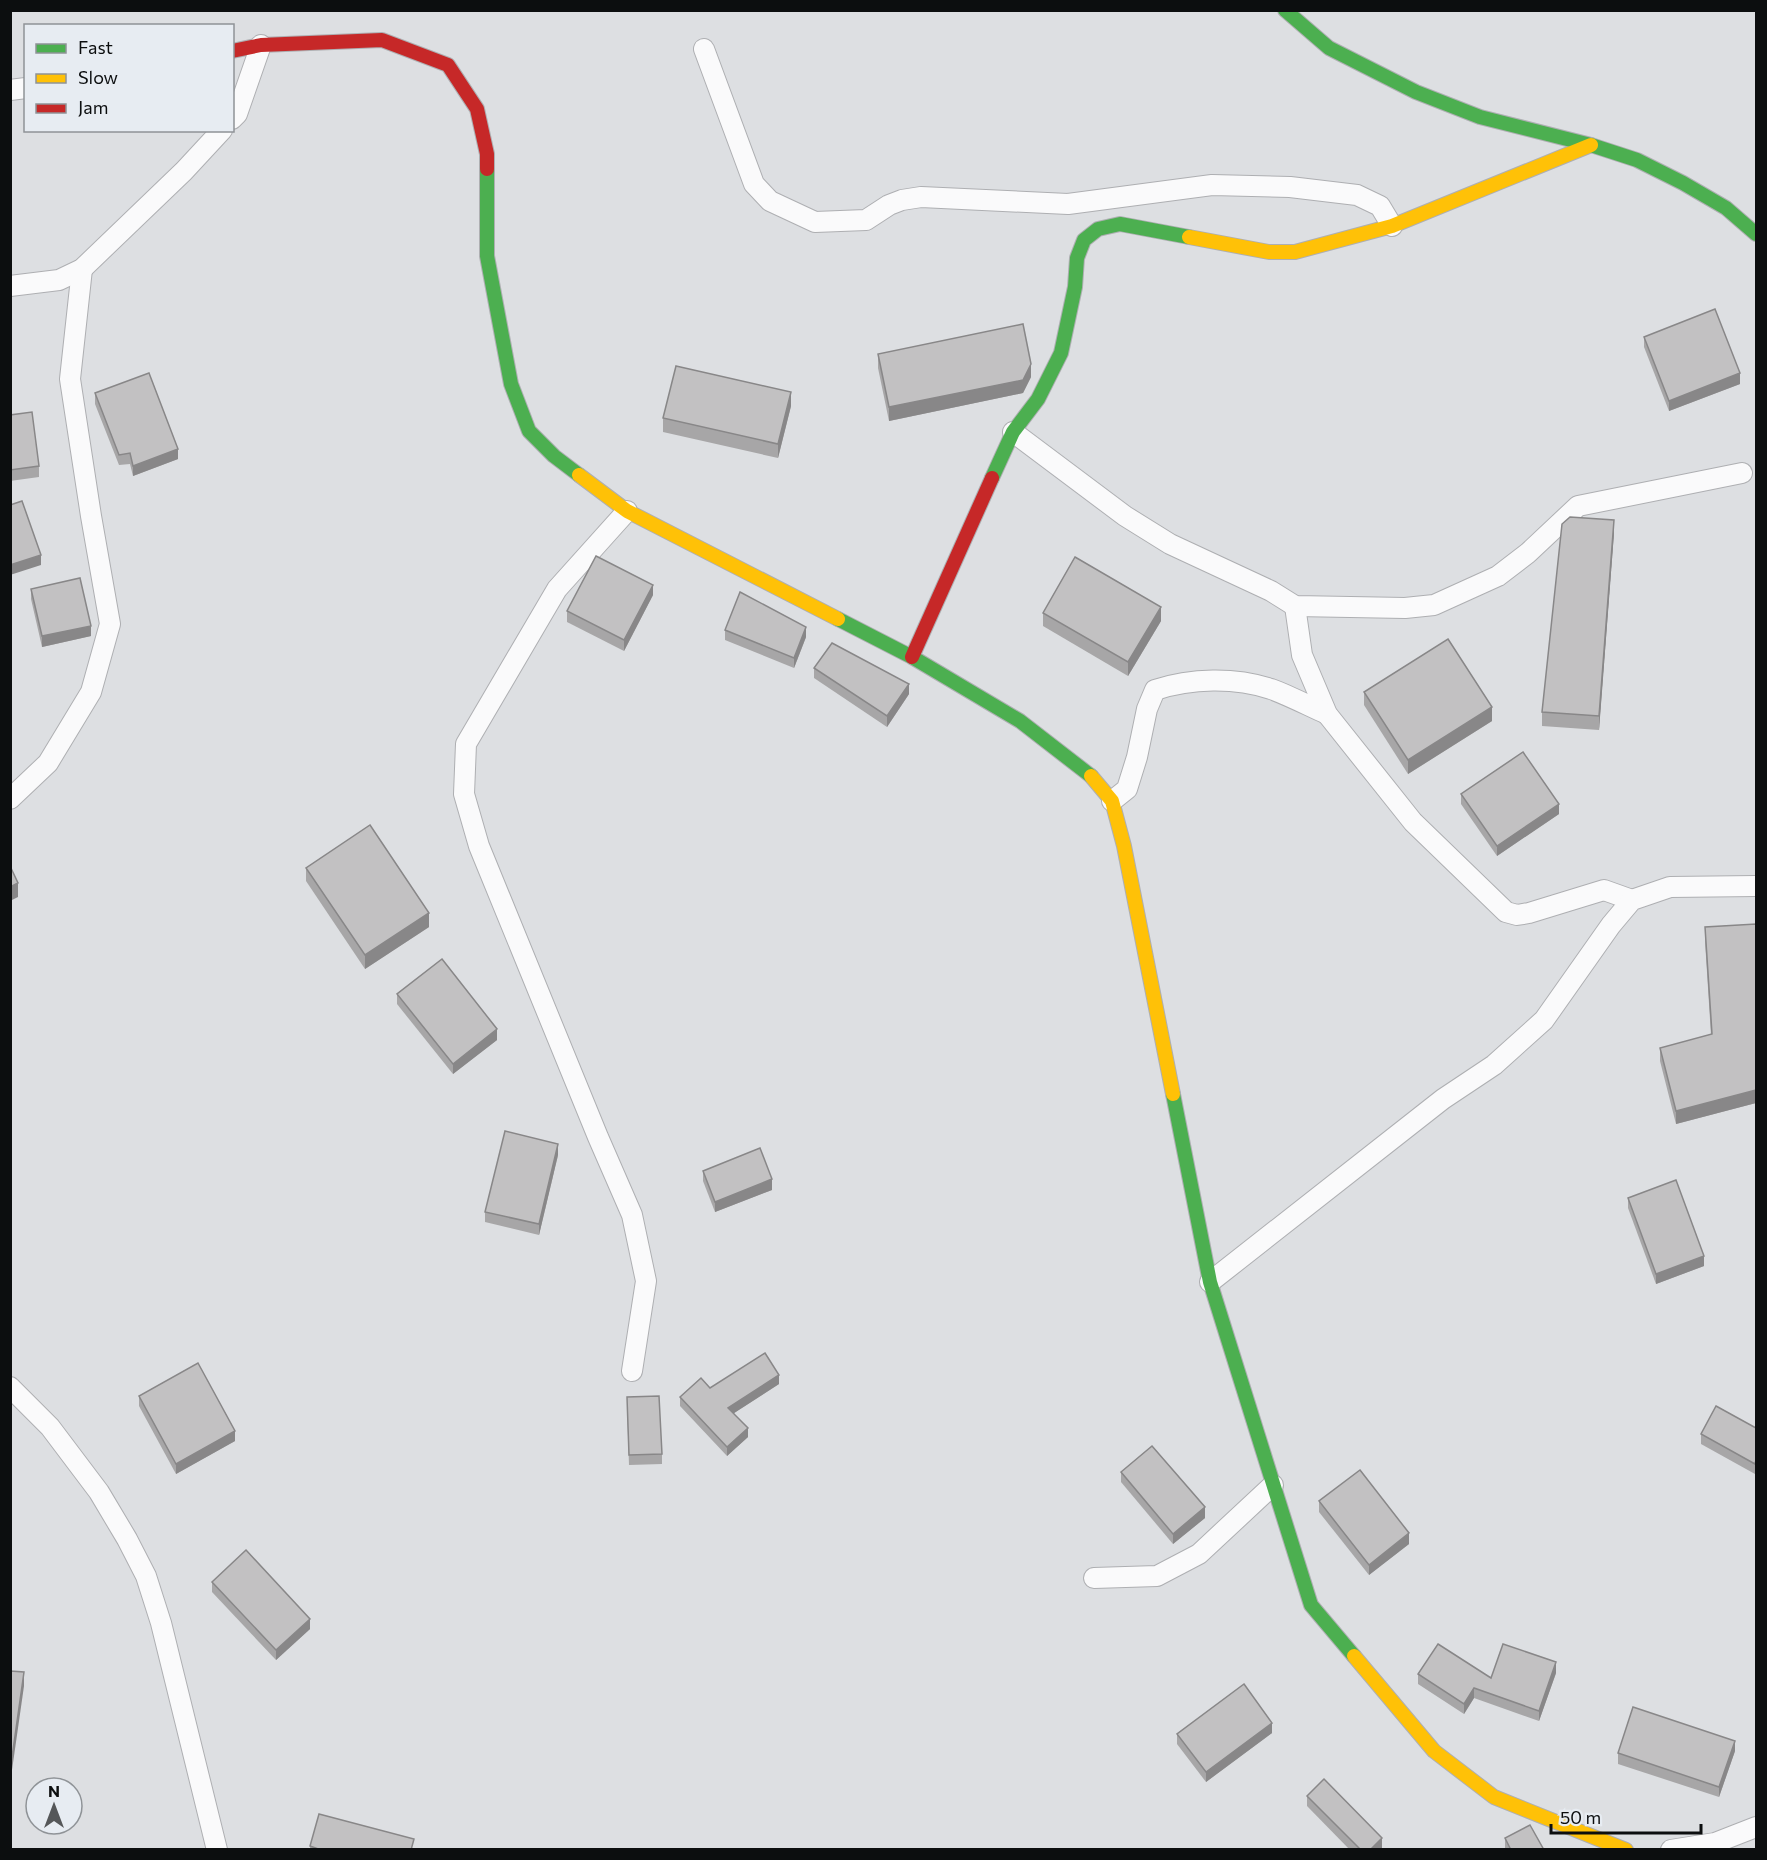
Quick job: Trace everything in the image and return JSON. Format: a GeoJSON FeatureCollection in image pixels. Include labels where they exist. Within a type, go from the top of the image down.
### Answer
{"type":"FeatureCollection","features":[{"type":"Feature","properties":{"kind":"street"},"geometry":{"type":"LineString","coordinates":[[1285,10],[1329,48],[1416,92],[1480,117],[1591,145],[1637,160],[1726,208],[1756,234]]}},
{"type":"Feature","properties":{"kind":"street"},"geometry":{"type":"LineString","coordinates":[[234,51],[261,45],[382,40],[448,65],[477,109],[487,154],[487,256],[511,384],[529,431],[554,456],[627,511],[912,657],[1020,721],[1087,771],[1112,801],[1124,846],[1210,1282],[1311,1605],[1434,1751],[1494,1797],[1626,1850]]}},
{"type":"Feature","properties":{"kind":"street"},"geometry":{"type":"LineString","coordinates":[[234,117],[261,45]]}},
{"type":"Feature","properties":{"kind":"street"},"geometry":{"type":"LineString","coordinates":[[704,49],[754,184],[770,201],[816,222],[866,219],[889,205],[921,197],[1068,204],[1212,185],[1290,187],[1357,195],[1380,206],[1392,226]]}},
{"type":"Feature","properties":{"kind":"street"},"geometry":{"type":"LineString","coordinates":[[10,286],[59,280],[82,269],[184,171],[220,132]]}},
{"type":"Feature","properties":{"kind":"street"},"geometry":{"type":"LineString","coordinates":[[912,657],[1013,432],[1038,399],[1061,353],[1075,286],[1077,258],[1084,240],[1098,229],[1120,224],[1269,252],[1295,252],[1392,226],[1591,145]]}},
{"type":"Feature","properties":{"kind":"street"},"geometry":{"type":"LineString","coordinates":[[10,799],[48,763],[91,692],[110,624],[70,379],[82,269]]}},
{"type":"Feature","properties":{"kind":"street"},"geometry":{"type":"LineString","coordinates":[[1013,432],[1125,516],[1170,544],[1271,591],[1295,606],[1405,608],[1434,605],[1498,576],[1528,553],[1578,506],[1742,473]]}},
{"type":"Feature","properties":{"kind":"street"},"geometry":{"type":"LineString","coordinates":[[627,511],[557,589],[466,744],[464,794],[479,846],[632,1215],[646,1281],[632,1371]]}},
{"type":"Feature","properties":{"kind":"street"},"geometry":{"type":"LineString","coordinates":[[1295,606],[1302,655],[1327,714],[1413,822],[1506,912],[1517,915],[1529,914],[1604,890],[1632,900]]}},
{"type":"Feature","properties":{"kind":"street"},"geometry":{"type":"LineString","coordinates":[[1112,801],[1127,789],[1137,757],[1147,709],[1155,690],[1177,683],[1234,681],[1270,689],[1327,714]]}},
{"type":"Feature","properties":{"kind":"street"},"geometry":{"type":"LineString","coordinates":[[1210,1282],[1443,1099],[1494,1065],[1544,1020],[1611,925],[1632,900],[1670,887],[1756,886]]}},
{"type":"Feature","properties":{"kind":"street"},"geometry":{"type":"LineString","coordinates":[[10,1387],[50,1426],[99,1492],[146,1576],[161,1623],[218,1850]]}},
{"type":"Feature","properties":{"kind":"street"},"geometry":{"type":"LineString","coordinates":[[1094,1578],[1156,1576],[1191,1559],[1274,1485]]}},
{"type":"Feature","properties":{"kind":"street"},"geometry":{"type":"LineString","coordinates":[[1671,1850],[1715,1843],[1756,1827]]}},
{"type":"Feature","properties":{"kind":"building"},"geometry":{"type":"Polygon","coordinates":[[[1715,309],[1740,373],[1669,401],[1644,337],[1715,309]]]}},
{"type":"Feature","properties":{"kind":"building"},"geometry":{"type":"Polygon","coordinates":[[[1023,324],[1031,364],[1023,380],[889,407],[878,354],[1023,324]]]}},
{"type":"Feature","properties":{"kind":"building"},"geometry":{"type":"Polygon","coordinates":[[[676,366],[791,392],[778,444],[663,418],[676,366]]]}},
{"type":"Feature","properties":{"kind":"building"},"geometry":{"type":"Polygon","coordinates":[[[149,373],[178,449],[133,466],[130,453],[119,455],[95,393],[149,373]]]}},
{"type":"Feature","properties":{"kind":"building"},"geometry":{"type":"Polygon","coordinates":[[[32,412],[39,466],[10,470],[10,415],[32,412]]]}},
{"type":"Feature","properties":{"kind":"building"},"geometry":{"type":"Polygon","coordinates":[[[22,501],[41,555],[10,565],[10,505],[22,501]]]}},
{"type":"Feature","properties":{"kind":"building"},"geometry":{"type":"Polygon","coordinates":[[[1570,517],[1614,520],[1599,716],[1542,712],[1562,524],[1570,517]]]}},
{"type":"Feature","properties":{"kind":"building"},"geometry":{"type":"Polygon","coordinates":[[[596,556],[653,585],[624,640],[567,611],[596,556]]]}},
{"type":"Feature","properties":{"kind":"building"},"geometry":{"type":"Polygon","coordinates":[[[1075,557],[1161,607],[1128,662],[1043,613],[1075,557]]]}},
{"type":"Feature","properties":{"kind":"building"},"geometry":{"type":"Polygon","coordinates":[[[80,578],[91,626],[42,636],[31,589],[80,578]]]}},
{"type":"Feature","properties":{"kind":"building"},"geometry":{"type":"Polygon","coordinates":[[[740,592],[806,627],[794,658],[725,630],[740,592]]]}},
{"type":"Feature","properties":{"kind":"building"},"geometry":{"type":"Polygon","coordinates":[[[1448,639],[1492,707],[1408,760],[1364,692],[1448,639]]]}},
{"type":"Feature","properties":{"kind":"building"},"geometry":{"type":"Polygon","coordinates":[[[832,643],[909,684],[887,716],[814,668],[832,643]]]}},
{"type":"Feature","properties":{"kind":"building"},"geometry":{"type":"Polygon","coordinates":[[[1523,752],[1559,804],[1497,846],[1461,794],[1523,752]]]}},
{"type":"Feature","properties":{"kind":"building"},"geometry":{"type":"Polygon","coordinates":[[[370,825],[429,913],[365,955],[306,868],[370,825]]]}},
{"type":"Feature","properties":{"kind":"building"},"geometry":{"type":"Polygon","coordinates":[[[10,866],[18,883],[10,887],[10,866]]]}},
{"type":"Feature","properties":{"kind":"building"},"geometry":{"type":"Polygon","coordinates":[[[1756,924],[1756,1090],[1676,1111],[1660,1048],[1712,1034],[1705,927],[1756,924]]]}},
{"type":"Feature","properties":{"kind":"building"},"geometry":{"type":"Polygon","coordinates":[[[442,959],[497,1029],[453,1064],[397,994],[442,959]]]}},
{"type":"Feature","properties":{"kind":"building"},"geometry":{"type":"Polygon","coordinates":[[[505,1131],[558,1144],[539,1224],[485,1212],[505,1131]]]}},
{"type":"Feature","properties":{"kind":"building"},"geometry":{"type":"Polygon","coordinates":[[[760,1148],[772,1179],[715,1202],[703,1171],[760,1148]]]}},
{"type":"Feature","properties":{"kind":"building"},"geometry":{"type":"Polygon","coordinates":[[[1676,1180],[1704,1256],[1656,1274],[1628,1198],[1676,1180]]]}},
{"type":"Feature","properties":{"kind":"building"},"geometry":{"type":"Polygon","coordinates":[[[765,1353],[779,1375],[728,1408],[748,1428],[727,1447],[680,1397],[701,1378],[710,1388],[765,1353]]]}},
{"type":"Feature","properties":{"kind":"building"},"geometry":{"type":"Polygon","coordinates":[[[198,1363],[235,1431],[176,1464],[139,1396],[198,1363]]]}},
{"type":"Feature","properties":{"kind":"building"},"geometry":{"type":"Polygon","coordinates":[[[659,1396],[662,1454],[629,1455],[627,1397],[659,1396]]]}},
{"type":"Feature","properties":{"kind":"building"},"geometry":{"type":"Polygon","coordinates":[[[1716,1406],[1756,1428],[1755,1464],[1701,1434],[1716,1406]]]}},
{"type":"Feature","properties":{"kind":"building"},"geometry":{"type":"Polygon","coordinates":[[[1152,1446],[1205,1507],[1173,1534],[1121,1472],[1152,1446]]]}},
{"type":"Feature","properties":{"kind":"building"},"geometry":{"type":"Polygon","coordinates":[[[1360,1470],[1409,1533],[1369,1565],[1319,1501],[1360,1470]]]}},
{"type":"Feature","properties":{"kind":"building"},"geometry":{"type":"Polygon","coordinates":[[[246,1550],[310,1619],[276,1650],[212,1582],[246,1550]]]}},
{"type":"Feature","properties":{"kind":"building"},"geometry":{"type":"Polygon","coordinates":[[[1438,1644],[1491,1678],[1503,1644],[1556,1662],[1539,1711],[1474,1688],[1464,1704],[1418,1674],[1438,1644]]]}},
{"type":"Feature","properties":{"kind":"building"},"geometry":{"type":"Polygon","coordinates":[[[10,1671],[24,1672],[11,1764],[10,1764],[10,1671]]]}},
{"type":"Feature","properties":{"kind":"building"},"geometry":{"type":"Polygon","coordinates":[[[1244,1684],[1272,1723],[1206,1772],[1177,1734],[1244,1684]]]}},
{"type":"Feature","properties":{"kind":"building"},"geometry":{"type":"Polygon","coordinates":[[[1633,1707],[1735,1741],[1719,1787],[1618,1753],[1633,1707]]]}},
{"type":"Feature","properties":{"kind":"building"},"geometry":{"type":"Polygon","coordinates":[[[1324,1779],[1382,1838],[1370,1850],[1361,1850],[1307,1796],[1324,1779]]]}},
{"type":"Feature","properties":{"kind":"building"},"geometry":{"type":"Polygon","coordinates":[[[319,1814],[414,1839],[411,1850],[321,1850],[310,1846],[319,1814]]]}},
{"type":"Feature","properties":{"kind":"building"},"geometry":{"type":"Polygon","coordinates":[[[1530,1825],[1544,1850],[1511,1850],[1505,1838],[1530,1825]]]}},
{"type":"Feature","properties":{"kind":"traffic: fast"},"geometry":{"type":"LineString","coordinates":[[1285,10],[1329,48],[1416,92],[1480,117],[1591,145],[1637,160],[1726,208],[1756,234]]}},
{"type":"Feature","properties":{"kind":"traffic: fast"},"geometry":{"type":"LineString","coordinates":[[487,169],[487,256],[511,384],[529,431],[554,456],[579,475]]}},
{"type":"Feature","properties":{"kind":"traffic: fast"},"geometry":{"type":"LineString","coordinates":[[992,478],[1013,432],[1038,399],[1061,353],[1075,287],[1077,258],[1084,240],[1098,229],[1120,224],[1189,237]]}},
{"type":"Feature","properties":{"kind":"traffic: fast"},"geometry":{"type":"LineString","coordinates":[[838,619],[912,657],[1020,721],[1091,776]]}},
{"type":"Feature","properties":{"kind":"traffic: fast"},"geometry":{"type":"LineString","coordinates":[[1173,1094],[1210,1282],[1311,1605],[1354,1656]]}},
{"type":"Feature","properties":{"kind":"traffic: slow"},"geometry":{"type":"LineString","coordinates":[[1189,237],[1269,252],[1295,252],[1392,226],[1591,145]]}},
{"type":"Feature","properties":{"kind":"traffic: slow"},"geometry":{"type":"LineString","coordinates":[[579,475],[627,511],[838,619]]}},
{"type":"Feature","properties":{"kind":"traffic: slow"},"geometry":{"type":"LineString","coordinates":[[1091,776],[1112,801],[1124,846],[1173,1094]]}},
{"type":"Feature","properties":{"kind":"traffic: slow"},"geometry":{"type":"LineString","coordinates":[[1354,1656],[1434,1751],[1494,1797],[1626,1850]]}},
{"type":"Feature","properties":{"kind":"traffic: jam"},"geometry":{"type":"LineString","coordinates":[[234,51],[261,45],[382,40],[448,65],[477,109],[487,154],[487,169]]}},
{"type":"Feature","properties":{"kind":"traffic: jam"},"geometry":{"type":"LineString","coordinates":[[912,657],[992,478]]}}]}
